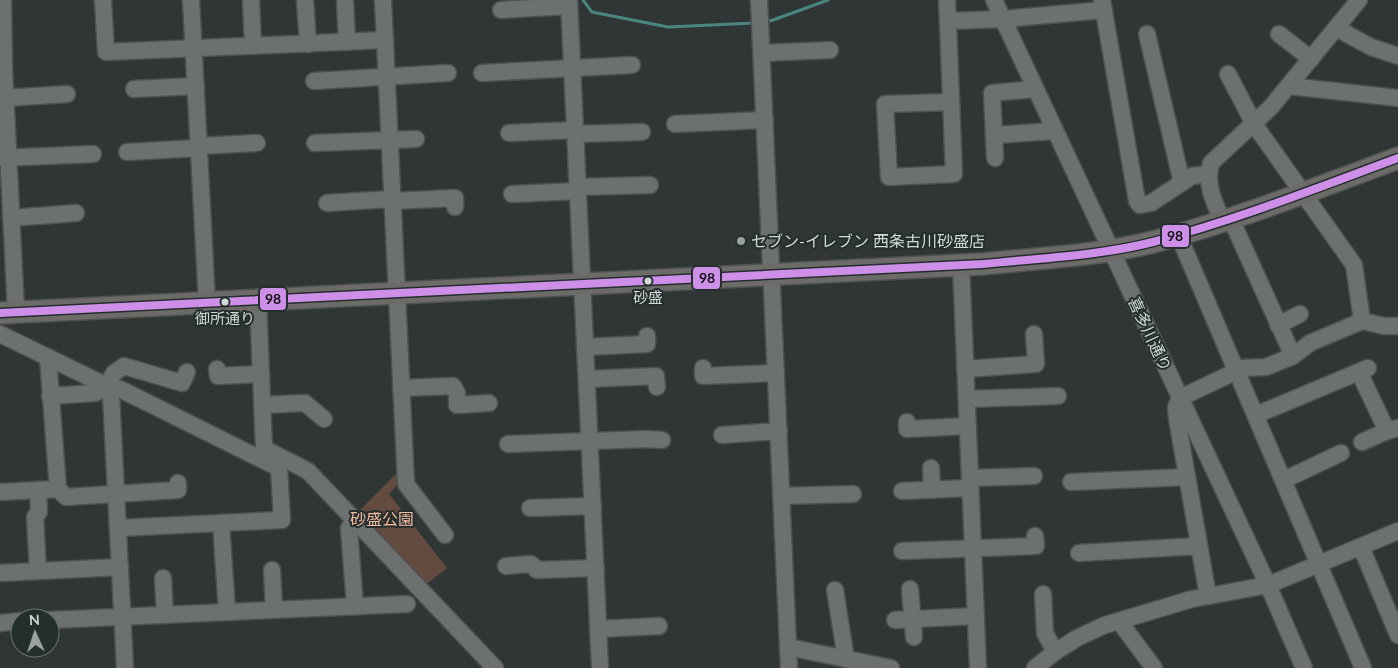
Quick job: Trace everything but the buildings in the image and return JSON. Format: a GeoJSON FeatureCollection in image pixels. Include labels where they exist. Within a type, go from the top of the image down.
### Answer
{"type":"FeatureCollection","features":[{"type":"Feature","properties":{"kind":"main road"},"geometry":{"type":"LineString","coordinates":[[8,313],[961,265],[1110,250],[1152,242],[1227,220],[1398,158]]}},
{"type":"Feature","properties":{"kind":"street"},"geometry":{"type":"LineString","coordinates":[[3,0],[2,61],[5,193],[11,218],[6,240],[8,313]]}},
{"type":"Feature","properties":{"kind":"street"},"geometry":{"type":"LineString","coordinates":[[103,0],[106,52],[385,40]]}},
{"type":"Feature","properties":{"kind":"street"},"geometry":{"type":"LineString","coordinates":[[251,0],[253,46]]}},
{"type":"Feature","properties":{"kind":"street"},"geometry":{"type":"LineString","coordinates":[[305,0],[308,44]]}},
{"type":"Feature","properties":{"kind":"street"},"geometry":{"type":"LineString","coordinates":[[345,0],[347,42]]}},
{"type":"Feature","properties":{"kind":"street"},"geometry":{"type":"LineString","coordinates":[[383,0],[406,484],[446,535]]}},
{"type":"Feature","properties":{"kind":"street"},"geometry":{"type":"LineString","coordinates":[[759,0],[789,668]]}},
{"type":"Feature","properties":{"kind":"street"},"geometry":{"type":"LineString","coordinates":[[947,0],[954,174],[889,177],[886,104],[951,102]]}},
{"type":"Feature","properties":{"kind":"street","name":"喜多川通り"},"geometry":{"type":"LineString","coordinates":[[994,0],[1268,585],[1304,668]]}},
{"type":"Feature","properties":{"kind":"street"},"geometry":{"type":"LineString","coordinates":[[1293,356],[1227,220],[1212,199],[1208,174],[1211,164],[1254,124],[1289,86],[1359,0]]}},
{"type":"Feature","properties":{"kind":"street"},"geometry":{"type":"LineString","coordinates":[[501,10],[569,3],[600,668]]}},
{"type":"Feature","properties":{"kind":"street"},"geometry":{"type":"LineString","coordinates":[[197,5],[199,49],[196,86],[207,303]]}},
{"type":"Feature","properties":{"kind":"street"},"geometry":{"type":"LineString","coordinates":[[948,21],[1003,19],[1103,5],[1137,201],[1140,205],[1151,203],[1192,176],[1208,174]]}},
{"type":"Feature","properties":{"kind":"street"},"geometry":{"type":"LineString","coordinates":[[1336,28],[1372,47],[1398,56]]}},
{"type":"Feature","properties":{"kind":"street"},"geometry":{"type":"LineString","coordinates":[[1146,34],[1182,183]]}},
{"type":"Feature","properties":{"kind":"street"},"geometry":{"type":"LineString","coordinates":[[1279,34],[1311,59]]}},
{"type":"Feature","properties":{"kind":"street"},"geometry":{"type":"LineString","coordinates":[[762,53],[830,50]]}},
{"type":"Feature","properties":{"kind":"street"},"geometry":{"type":"LineString","coordinates":[[482,73],[632,65]]}},
{"type":"Feature","properties":{"kind":"street"},"geometry":{"type":"LineString","coordinates":[[314,81],[448,73]]}},
{"type":"Feature","properties":{"kind":"street"},"geometry":{"type":"LineString","coordinates":[[1228,74],[1254,124],[1354,265],[1362,321]]}},
{"type":"Feature","properties":{"kind":"street"},"geometry":{"type":"LineString","coordinates":[[134,89],[196,86]]}},
{"type":"Feature","properties":{"kind":"street"},"geometry":{"type":"LineString","coordinates":[[1289,86],[1398,98]]}},
{"type":"Feature","properties":{"kind":"street"},"geometry":{"type":"LineString","coordinates":[[995,158],[992,93],[1035,89]]}},
{"type":"Feature","properties":{"kind":"street"},"geometry":{"type":"LineString","coordinates":[[4,96],[67,94]]}},
{"type":"Feature","properties":{"kind":"street"},"geometry":{"type":"LineString","coordinates":[[675,124],[765,120]]}},
{"type":"Feature","properties":{"kind":"street"},"geometry":{"type":"LineString","coordinates":[[994,135],[1055,131]]}},
{"type":"Feature","properties":{"kind":"street"},"geometry":{"type":"LineString","coordinates":[[509,133],[642,132]]}},
{"type":"Feature","properties":{"kind":"street"},"geometry":{"type":"LineString","coordinates":[[315,143],[416,139]]}},
{"type":"Feature","properties":{"kind":"street"},"geometry":{"type":"LineString","coordinates":[[127,152],[257,143]]}},
{"type":"Feature","properties":{"kind":"street"},"geometry":{"type":"LineString","coordinates":[[4,158],[93,154]]}},
{"type":"Feature","properties":{"kind":"street"},"geometry":{"type":"LineString","coordinates":[[512,194],[650,185]]}},
{"type":"Feature","properties":{"kind":"street"},"geometry":{"type":"LineString","coordinates":[[327,203],[455,198],[456,207]]}},
{"type":"Feature","properties":{"kind":"street"},"geometry":{"type":"LineString","coordinates":[[11,218],[76,214]]}},
{"type":"Feature","properties":{"kind":"street"},"geometry":{"type":"LineString","coordinates":[[1178,234],[1363,668]]}},
{"type":"Feature","properties":{"kind":"street"},"geometry":{"type":"LineString","coordinates":[[961,265],[978,668]]}},
{"type":"Feature","properties":{"kind":"street"},"geometry":{"type":"LineString","coordinates":[[118,528],[282,520],[279,468],[266,455],[264,448],[258,300]]}},
{"type":"Feature","properties":{"kind":"street"},"geometry":{"type":"LineString","coordinates":[[1278,325],[1300,314]]}},
{"type":"Feature","properties":{"kind":"street"},"geometry":{"type":"LineString","coordinates":[[1208,596],[1177,419],[1176,407],[1180,398],[1243,368],[1266,367],[1293,356],[1310,343],[1362,321],[1384,326],[1398,326]]}},
{"type":"Feature","properties":{"kind":"street"},"geometry":{"type":"LineString","coordinates":[[0,334],[107,386],[120,389],[266,455],[308,471],[352,523],[495,668]]}},
{"type":"Feature","properties":{"kind":"street"},"geometry":{"type":"LineString","coordinates":[[966,369],[1036,364],[1034,334]]}},
{"type":"Feature","properties":{"kind":"street"},"geometry":{"type":"LineString","coordinates":[[585,347],[647,344],[647,336]]}},
{"type":"Feature","properties":{"kind":"street"},"geometry":{"type":"LineString","coordinates":[[48,357],[58,489],[66,497],[178,490],[178,483]]}},
{"type":"Feature","properties":{"kind":"street"},"geometry":{"type":"LineString","coordinates":[[50,396],[95,393],[107,386],[114,373],[124,366],[182,383],[187,372]]}},
{"type":"Feature","properties":{"kind":"street"},"geometry":{"type":"LineString","coordinates":[[703,368],[703,376],[776,374]]}},
{"type":"Feature","properties":{"kind":"street"},"geometry":{"type":"LineString","coordinates":[[217,369],[218,376],[261,374]]}},
{"type":"Feature","properties":{"kind":"street"},"geometry":{"type":"LineString","coordinates":[[1256,415],[1363,370],[1392,430],[1362,442]]}},
{"type":"Feature","properties":{"kind":"street"},"geometry":{"type":"LineString","coordinates":[[587,379],[656,376],[656,387]]}},
{"type":"Feature","properties":{"kind":"street"},"geometry":{"type":"LineString","coordinates":[[107,386],[111,395],[125,668]]}},
{"type":"Feature","properties":{"kind":"street"},"geometry":{"type":"LineString","coordinates":[[401,388],[453,386],[457,393],[457,405],[489,403]]}},
{"type":"Feature","properties":{"kind":"street"},"geometry":{"type":"LineString","coordinates":[[967,398],[1058,396]]}},
{"type":"Feature","properties":{"kind":"street"},"geometry":{"type":"LineString","coordinates":[[262,405],[306,404],[324,419]]}},
{"type":"Feature","properties":{"kind":"street"},"geometry":{"type":"LineString","coordinates":[[907,422],[907,429],[968,426]]}},
{"type":"Feature","properties":{"kind":"street"},"geometry":{"type":"LineString","coordinates":[[722,435],[779,431]]}},
{"type":"Feature","properties":{"kind":"street"},"geometry":{"type":"LineString","coordinates":[[508,444],[662,440]]}},
{"type":"Feature","properties":{"kind":"street"},"geometry":{"type":"LineString","coordinates":[[1284,480],[1342,453]]}},
{"type":"Feature","properties":{"kind":"street"},"geometry":{"type":"LineString","coordinates":[[931,468],[932,490]]}},
{"type":"Feature","properties":{"kind":"street"},"geometry":{"type":"LineString","coordinates":[[902,491],[932,490],[970,483],[1034,476]]}},
{"type":"Feature","properties":{"kind":"street"},"geometry":{"type":"LineString","coordinates":[[1071,483],[1187,477]]}},
{"type":"Feature","properties":{"kind":"street"},"geometry":{"type":"LineString","coordinates":[[0,492],[58,489]]}},
{"type":"Feature","properties":{"kind":"street"},"geometry":{"type":"LineString","coordinates":[[38,490],[40,512],[35,517],[38,571]]}},
{"type":"Feature","properties":{"kind":"street"},"geometry":{"type":"LineString","coordinates":[[781,496],[853,494]]}},
{"type":"Feature","properties":{"kind":"street"},"geometry":{"type":"LineString","coordinates":[[530,508],[593,506]]}},
{"type":"Feature","properties":{"kind":"street"},"geometry":{"type":"LineString","coordinates":[[221,523],[227,611]]}},
{"type":"Feature","properties":{"kind":"street"},"geometry":{"type":"LineString","coordinates":[[352,523],[355,606]]}},
{"type":"Feature","properties":{"kind":"street"},"geometry":{"type":"LineString","coordinates":[[1035,668],[1055,652],[1105,625],[1208,596],[1268,585],[1398,531]]}},
{"type":"Feature","properties":{"kind":"street"},"geometry":{"type":"LineString","coordinates":[[902,551],[1036,546],[1035,536]]}},
{"type":"Feature","properties":{"kind":"street"},"geometry":{"type":"LineString","coordinates":[[1079,553],[1199,546]]}},
{"type":"Feature","properties":{"kind":"street"},"geometry":{"type":"LineString","coordinates":[[1362,546],[1398,635]]}},
{"type":"Feature","properties":{"kind":"street"},"geometry":{"type":"LineString","coordinates":[[506,566],[531,564],[537,570],[596,568]]}},
{"type":"Feature","properties":{"kind":"street"},"geometry":{"type":"LineString","coordinates":[[0,573],[120,567]]}},
{"type":"Feature","properties":{"kind":"street"},"geometry":{"type":"LineString","coordinates":[[272,570],[274,609]]}},
{"type":"Feature","properties":{"kind":"street"},"geometry":{"type":"LineString","coordinates":[[163,578],[165,615]]}},
{"type":"Feature","properties":{"kind":"street"},"geometry":{"type":"LineString","coordinates":[[910,589],[914,638]]}},
{"type":"Feature","properties":{"kind":"street"},"geometry":{"type":"LineString","coordinates":[[834,590],[846,659]]}},
{"type":"Feature","properties":{"kind":"street"},"geometry":{"type":"LineString","coordinates":[[1042,594],[1044,633],[1055,652]]}},
{"type":"Feature","properties":{"kind":"street"},"geometry":{"type":"LineString","coordinates":[[60,619],[407,604]]}},
{"type":"Feature","properties":{"kind":"street"},"geometry":{"type":"LineString","coordinates":[[896,620],[976,616]]}},
{"type":"Feature","properties":{"kind":"street"},"geometry":{"type":"LineString","coordinates":[[1119,621],[1154,668]]}},
{"type":"Feature","properties":{"kind":"street"},"geometry":{"type":"LineString","coordinates":[[598,629],[660,626]]}},
{"type":"Feature","properties":{"kind":"street"},"geometry":{"type":"LineString","coordinates":[[788,647],[846,659],[865,665],[890,668]]}},
{"type":"Feature","properties":{"kind":"green space","name":"砂盛公園"},"geometry":{"type":"Polygon","coordinates":[[[397,473],[403,479],[389,494],[447,568],[420,589],[352,518],[397,473]]]}},
{"type":"Feature","properties":{"kind":"waterway"},"geometry":{"type":"LineString","coordinates":[[583,0],[592,12],[668,27],[754,23]]}},
{"type":"Feature","properties":{"kind":"waterway"},"geometry":{"type":"LineString","coordinates":[[765,22],[828,0]]}},
{"type":"Feature","properties":{"kind":"transit line","name":"98"},"geometry":{"type":"LineString","coordinates":[[0,313],[983,264],[1068,256],[1132,247],[1215,224],[1398,158]]}},
{"type":"Feature","properties":{"kind":"place","name":"セブン-イレブン 西条古川砂盛店"},"geometry":{"type":"Point","coordinates":[741,241]}},
{"type":"Feature","properties":{"kind":"place","name":"砂盛"},"geometry":{"type":"Point","coordinates":[648,281]}},
{"type":"Feature","properties":{"kind":"place","name":"御所通り"},"geometry":{"type":"Point","coordinates":[225,302]}}]}
